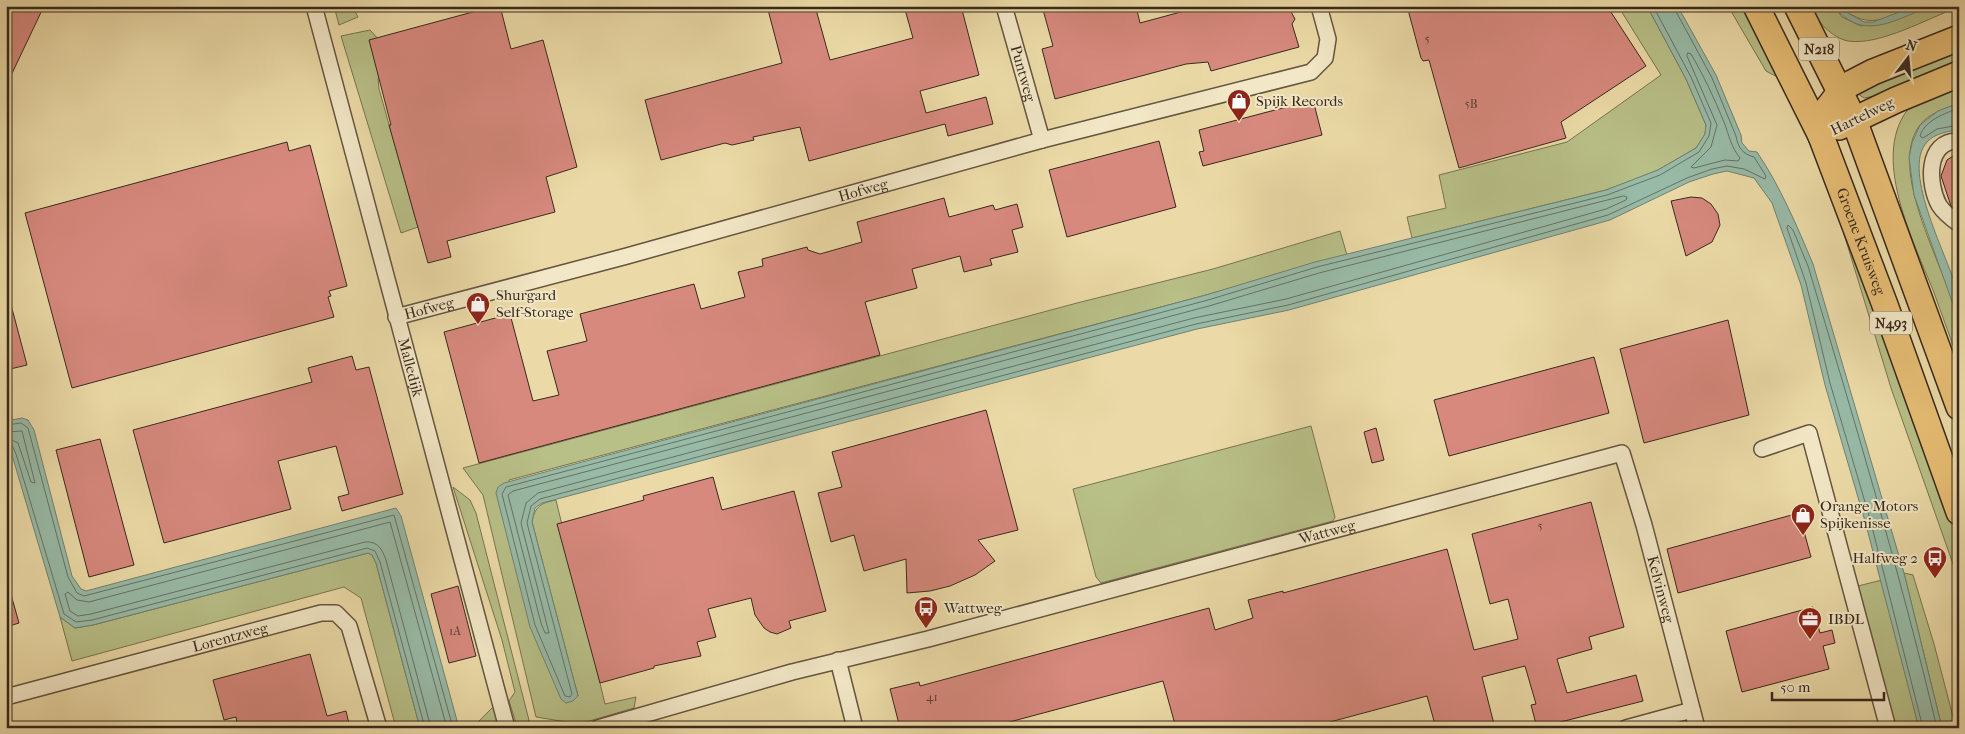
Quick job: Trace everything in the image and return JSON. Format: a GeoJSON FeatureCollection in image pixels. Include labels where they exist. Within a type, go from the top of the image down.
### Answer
{"type":"FeatureCollection","features":[{"type":"Feature","properties":{"kind":"main road","name":"Groene Kruisweg"},"geometry":{"type":"LineString","coordinates":[[1756,6],[1821,136],[1885,306],[1959,512]]}},
{"type":"Feature","properties":{"kind":"main road","name":"N218"},"geometry":{"type":"LineString","coordinates":[[1797,6],[1839,92]]}},
{"type":"Feature","properties":{"kind":"main road","name":"Hartelweg"},"geometry":{"type":"LineString","coordinates":[[1821,136],[1827,108],[1839,92],[1856,80],[1959,38]]}},
{"type":"Feature","properties":{"kind":"main road","name":"Hartelweg"},"geometry":{"type":"LineString","coordinates":[[1821,136],[1959,74]]}},
{"type":"Feature","properties":{"kind":"main road","name":"N493"},"geometry":{"type":"LineString","coordinates":[[1839,92],[1854,120],[1959,408]]}},
{"type":"Feature","properties":{"kind":"street","name":"Malledijk"},"geometry":{"type":"LineString","coordinates":[[314,6],[507,728]]}},
{"type":"Feature","properties":{"kind":"street","name":"Puntweg"},"geometry":{"type":"LineString","coordinates":[[1004,6],[1042,140]]}},
{"type":"Feature","properties":{"kind":"street","name":"Hofweg"},"geometry":{"type":"LineString","coordinates":[[396,317],[628,256],[1042,140],[1311,72],[1325,58],[1328,40],[1319,6]]}},
{"type":"Feature","properties":{"kind":"street"},"geometry":{"type":"LineString","coordinates":[[1959,141],[1950,142],[1939,150],[1931,172],[1938,204],[1959,224]]}},
{"type":"Feature","properties":{"kind":"street"},"geometry":{"type":"LineString","coordinates":[[1762,449],[1808,432],[1888,728]]}},
{"type":"Feature","properties":{"kind":"street","name":"Wattweg"},"geometry":{"type":"LineString","coordinates":[[598,728],[838,660],[928,639],[1622,453]]}},
{"type":"Feature","properties":{"kind":"street","name":"Kelvinweg"},"geometry":{"type":"LineString","coordinates":[[1622,453],[1644,524],[1696,728]]}},
{"type":"Feature","properties":{"kind":"street","name":"Lorentzweg"},"geometry":{"type":"LineString","coordinates":[[6,696],[321,613],[336,613],[349,626],[379,728]]}},
{"type":"Feature","properties":{"kind":"street"},"geometry":{"type":"LineString","coordinates":[[838,660],[855,728]]}},
{"type":"Feature","properties":{"kind":"street"},"geometry":{"type":"LineString","coordinates":[[1626,728],[1692,710]]}},
{"type":"Feature","properties":{"kind":"green space"},"geometry":{"type":"Polygon","coordinates":[[[334,6],[352,6],[358,17],[339,25],[334,6]]]}},
{"type":"Feature","properties":{"kind":"green space"},"geometry":{"type":"Polygon","coordinates":[[[1618,6],[1647,6],[1686,79],[1706,125],[1705,134],[1696,148],[1658,170],[1606,190],[1412,238],[1407,217],[1446,208],[1439,175],[1567,142],[1661,75],[1618,6]]]}},
{"type":"Feature","properties":{"kind":"green space"},"geometry":{"type":"Polygon","coordinates":[[[1728,6],[1747,6],[1783,80],[1766,71],[1728,6]]]}},
{"type":"Feature","properties":{"kind":"green space"},"geometry":{"type":"Polygon","coordinates":[[[1808,6],[1834,6],[1842,17],[1861,26],[1932,6],[1959,7],[1889,35],[1861,41],[1848,41],[1830,32],[1815,17],[1808,6]]]}},
{"type":"Feature","properties":{"kind":"green space"},"geometry":{"type":"Polygon","coordinates":[[[1840,6],[1915,6],[1884,19],[1868,20],[1860,19],[1844,11],[1840,6]]]}},
{"type":"Feature","properties":{"kind":"green space"},"geometry":{"type":"Polygon","coordinates":[[[370,30],[380,41],[386,74],[378,78],[379,89],[418,227],[401,233],[341,36],[370,30]]]}},
{"type":"Feature","properties":{"kind":"green space"},"geometry":{"type":"Polygon","coordinates":[[[1959,47],[1959,64],[1880,95],[1864,98],[1858,94],[1858,92],[1959,47]]]}},
{"type":"Feature","properties":{"kind":"green space"},"geometry":{"type":"Polygon","coordinates":[[[1959,81],[1959,103],[1933,114],[1920,125],[1911,144],[1910,168],[1914,194],[1922,221],[1958,320],[1960,336],[1959,362],[1905,220],[1893,167],[1894,142],[1902,119],[1921,97],[1959,81]]]}},
{"type":"Feature","properties":{"kind":"green space"},"geometry":{"type":"Polygon","coordinates":[[[1836,208],[1959,540],[1959,581],[1891,388],[1836,208]]]}},
{"type":"Feature","properties":{"kind":"green space"},"geometry":{"type":"Polygon","coordinates":[[[1340,231],[1347,255],[1206,295],[509,480],[578,696],[532,522],[535,512],[540,506],[546,502],[556,500],[605,704],[636,697],[634,708],[579,724],[536,717],[483,495],[463,468],[1077,303],[1213,269],[1340,231]]]}},
{"type":"Feature","properties":{"kind":"green space"},"geometry":{"type":"Polygon","coordinates":[[[1311,426],[1335,517],[1333,521],[1101,583],[1096,577],[1073,489],[1311,426]]]}},
{"type":"Feature","properties":{"kind":"green space"},"geometry":{"type":"Polygon","coordinates":[[[453,487],[470,500],[476,513],[531,728],[522,728],[516,723],[509,701],[515,692],[502,640],[453,487]]]}},
{"type":"Feature","properties":{"kind":"green space"},"geometry":{"type":"Polygon","coordinates":[[[368,553],[372,555],[376,563],[420,728],[396,728],[361,598],[344,587],[72,661],[60,617],[75,628],[93,625],[368,553]]]}},
{"type":"Feature","properties":{"kind":"green space"},"geometry":{"type":"Polygon","coordinates":[[[1904,573],[1913,575],[1934,644],[1956,728],[1942,728],[1904,573]]]}},
{"type":"Feature","properties":{"kind":"green space"},"geometry":{"type":"Polygon","coordinates":[[[1882,580],[1919,728],[1896,728],[1858,586],[1882,580]]]}},
{"type":"Feature","properties":{"kind":"green space"},"geometry":{"type":"Polygon","coordinates":[[[494,706],[498,718],[495,728],[465,728],[477,723],[494,706]]]}},
{"type":"Feature","properties":{"kind":"water"},"geometry":{"type":"Polygon","coordinates":[[[1647,6],[1677,6],[1716,75],[1741,135],[1742,143],[1749,151],[1757,152],[1773,178],[1813,264],[1904,573],[1942,728],[1919,728],[1865,521],[1825,385],[1801,285],[1772,203],[1754,178],[1727,171],[1689,182],[1610,220],[1289,310],[1197,329],[542,503],[535,508],[532,522],[578,696],[573,701],[566,703],[561,699],[530,627],[496,493],[498,487],[504,483],[1206,295],[1315,262],[1606,190],[1658,170],[1696,148],[1705,134],[1706,125],[1686,79],[1647,6]]]}},
{"type":"Feature","properties":{"kind":"water"},"geometry":{"type":"Polygon","coordinates":[[[1834,6],[1840,6],[1843,10],[1864,22],[1873,22],[1915,6],[1932,6],[1881,25],[1869,26],[1857,24],[1845,17],[1834,6]]]}},
{"type":"Feature","properties":{"kind":"water"},"geometry":{"type":"Polygon","coordinates":[[[1959,103],[1959,129],[1938,135],[1927,142],[1920,155],[1919,173],[1929,216],[1958,294],[1959,321],[1914,195],[1909,158],[1912,143],[1920,125],[1938,111],[1959,103]]]}},
{"type":"Feature","properties":{"kind":"water"},"geometry":{"type":"Polygon","coordinates":[[[22,418],[28,420],[34,430],[72,576],[81,589],[86,591],[396,508],[401,516],[459,728],[420,728],[376,563],[372,555],[368,553],[93,625],[75,628],[60,617],[12,455],[6,445],[6,421],[22,418]]]}},
{"type":"Feature","properties":{"kind":"building"},"geometry":{"type":"Polygon","coordinates":[[[6,6],[44,6],[6,86],[6,6]]]}},
{"type":"Feature","properties":{"kind":"building"},"geometry":{"type":"Polygon","coordinates":[[[500,6],[511,49],[543,40],[577,167],[546,177],[555,212],[447,241],[451,257],[428,263],[389,125],[391,125],[369,40],[500,6]]]}},
{"type":"Feature","properties":{"kind":"building"},"geometry":{"type":"Polygon","coordinates":[[[767,6],[815,6],[830,60],[913,38],[904,6],[961,6],[979,75],[920,91],[926,113],[986,97],[993,124],[948,136],[945,124],[809,161],[800,127],[753,137],[754,140],[732,145],[725,143],[661,160],[645,100],[782,63],[767,6]]]}},
{"type":"Feature","properties":{"kind":"building"},"geometry":{"type":"Polygon","coordinates":[[[1042,6],[1136,6],[1140,23],[1203,6],[1288,6],[1295,19],[1292,24],[1299,47],[1211,71],[1208,62],[1186,64],[1055,99],[1042,49],[1053,46],[1042,6]]]}},
{"type":"Feature","properties":{"kind":"building"},"geometry":{"type":"Polygon","coordinates":[[[1407,6],[1607,6],[1646,66],[1561,122],[1566,138],[1459,168],[1429,60],[1423,61],[1421,58],[1407,6]]]}},
{"type":"Feature","properties":{"kind":"building"},"geometry":{"type":"Polygon","coordinates":[[[1313,100],[1322,135],[1203,166],[1199,152],[1204,151],[1199,130],[1313,100]]]}},
{"type":"Feature","properties":{"kind":"building"},"geometry":{"type":"Polygon","coordinates":[[[1159,141],[1176,207],[1067,237],[1049,170],[1159,141]]]}},
{"type":"Feature","properties":{"kind":"building"},"geometry":{"type":"Polygon","coordinates":[[[287,142],[289,151],[310,145],[347,286],[329,291],[331,296],[328,297],[334,317],[72,388],[25,213],[287,142]]]}},
{"type":"Feature","properties":{"kind":"building"},"geometry":{"type":"Polygon","coordinates":[[[1959,152],[1959,212],[1951,206],[1941,176],[1947,160],[1959,152]]]}},
{"type":"Feature","properties":{"kind":"building"},"geometry":{"type":"Polygon","coordinates":[[[1691,197],[1702,198],[1711,204],[1718,214],[1720,225],[1712,242],[1686,256],[1671,201],[1691,197]]]}},
{"type":"Feature","properties":{"kind":"building"},"geometry":{"type":"Polygon","coordinates":[[[944,198],[949,217],[993,205],[995,210],[1017,204],[1023,227],[1012,230],[1018,252],[990,259],[992,265],[964,272],[960,256],[912,269],[917,288],[865,302],[880,355],[479,463],[444,332],[510,314],[533,401],[559,395],[547,351],[587,341],[580,314],[694,284],[701,309],[745,297],[738,272],[763,266],[762,259],[807,247],[808,250],[820,254],[862,242],[857,222],[944,198]]]}},
{"type":"Feature","properties":{"kind":"building"},"geometry":{"type":"Polygon","coordinates":[[[10,301],[27,365],[6,370],[6,302],[10,301]]]}},
{"type":"Feature","properties":{"kind":"building"},"geometry":{"type":"Polygon","coordinates":[[[1728,320],[1749,415],[1644,443],[1620,349],[1728,320]]]}},
{"type":"Feature","properties":{"kind":"building"},"geometry":{"type":"Polygon","coordinates":[[[352,356],[356,370],[369,367],[403,494],[342,511],[338,497],[349,494],[336,446],[278,461],[291,509],[164,543],[133,430],[312,382],[308,368],[352,356]]]}},
{"type":"Feature","properties":{"kind":"building"},"geometry":{"type":"Polygon","coordinates":[[[1594,357],[1609,413],[1449,456],[1434,400],[1594,357]]]}},
{"type":"Feature","properties":{"kind":"building"},"geometry":{"type":"Polygon","coordinates":[[[986,410],[1018,530],[978,540],[995,561],[975,575],[950,586],[930,591],[907,593],[906,559],[864,571],[854,535],[831,542],[818,493],[842,487],[832,452],[986,410]]]}},
{"type":"Feature","properties":{"kind":"building"},"geometry":{"type":"Polygon","coordinates":[[[1376,428],[1384,460],[1372,463],[1364,432],[1376,428]]]}},
{"type":"Feature","properties":{"kind":"building"},"geometry":{"type":"Polygon","coordinates":[[[100,439],[134,565],[89,577],[56,450],[100,439]]]}},
{"type":"Feature","properties":{"kind":"building"},"geometry":{"type":"Polygon","coordinates":[[[713,477],[722,510],[794,491],[826,611],[789,621],[791,628],[777,634],[764,628],[755,615],[751,598],[708,609],[716,637],[697,642],[701,656],[654,666],[654,668],[600,683],[557,524],[644,500],[643,496],[713,477]]]}},
{"type":"Feature","properties":{"kind":"building"},"geometry":{"type":"Polygon","coordinates":[[[1591,502],[1624,627],[1589,637],[1592,649],[1557,659],[1567,693],[1636,675],[1643,701],[1537,728],[1531,705],[1536,704],[1525,666],[1482,677],[1495,728],[1436,728],[1427,696],[1330,722],[1331,728],[1176,728],[1163,681],[987,728],[900,728],[890,689],[919,682],[920,686],[1209,608],[1215,630],[1253,618],[1248,600],[1283,591],[1283,593],[1447,549],[1474,650],[1518,639],[1508,599],[1490,604],[1472,534],[1591,502]]]}},
{"type":"Feature","properties":{"kind":"building"},"geometry":{"type":"Polygon","coordinates":[[[1799,513],[1811,557],[1678,593],[1667,549],[1799,513]]]}},
{"type":"Feature","properties":{"kind":"building"},"geometry":{"type":"Polygon","coordinates":[[[458,586],[476,656],[449,663],[431,594],[458,586]]]}},
{"type":"Feature","properties":{"kind":"building"},"geometry":{"type":"Polygon","coordinates":[[[10,591],[19,623],[6,627],[6,592],[10,591]]]}},
{"type":"Feature","properties":{"kind":"building"},"geometry":{"type":"Polygon","coordinates":[[[1813,607],[1820,633],[1832,630],[1835,643],[1823,646],[1829,669],[1742,692],[1726,631],[1813,607]]]}},
{"type":"Feature","properties":{"kind":"building"},"geometry":{"type":"Polygon","coordinates":[[[310,654],[327,716],[346,711],[350,728],[238,728],[236,717],[224,720],[213,680],[310,654]]]}},
{"type":"Feature","properties":{"kind":"place","name":"Spijk Records"},"geometry":{"type":"Point","coordinates":[1239,122]}},
{"type":"Feature","properties":{"kind":"place","name":"Shurgard Self-Storage"},"geometry":{"type":"Point","coordinates":[478,325]}},
{"type":"Feature","properties":{"kind":"place","name":"Orange Motors Spijkenisse"},"geometry":{"type":"Point","coordinates":[1803,536]}},
{"type":"Feature","properties":{"kind":"place","name":"Halfweg 2"},"geometry":{"type":"Point","coordinates":[1935,579]}},
{"type":"Feature","properties":{"kind":"place","name":"Wattweg"},"geometry":{"type":"Point","coordinates":[926,629]}},
{"type":"Feature","properties":{"kind":"place","name":"IBDL"},"geometry":{"type":"Point","coordinates":[1810,640]}}]}
